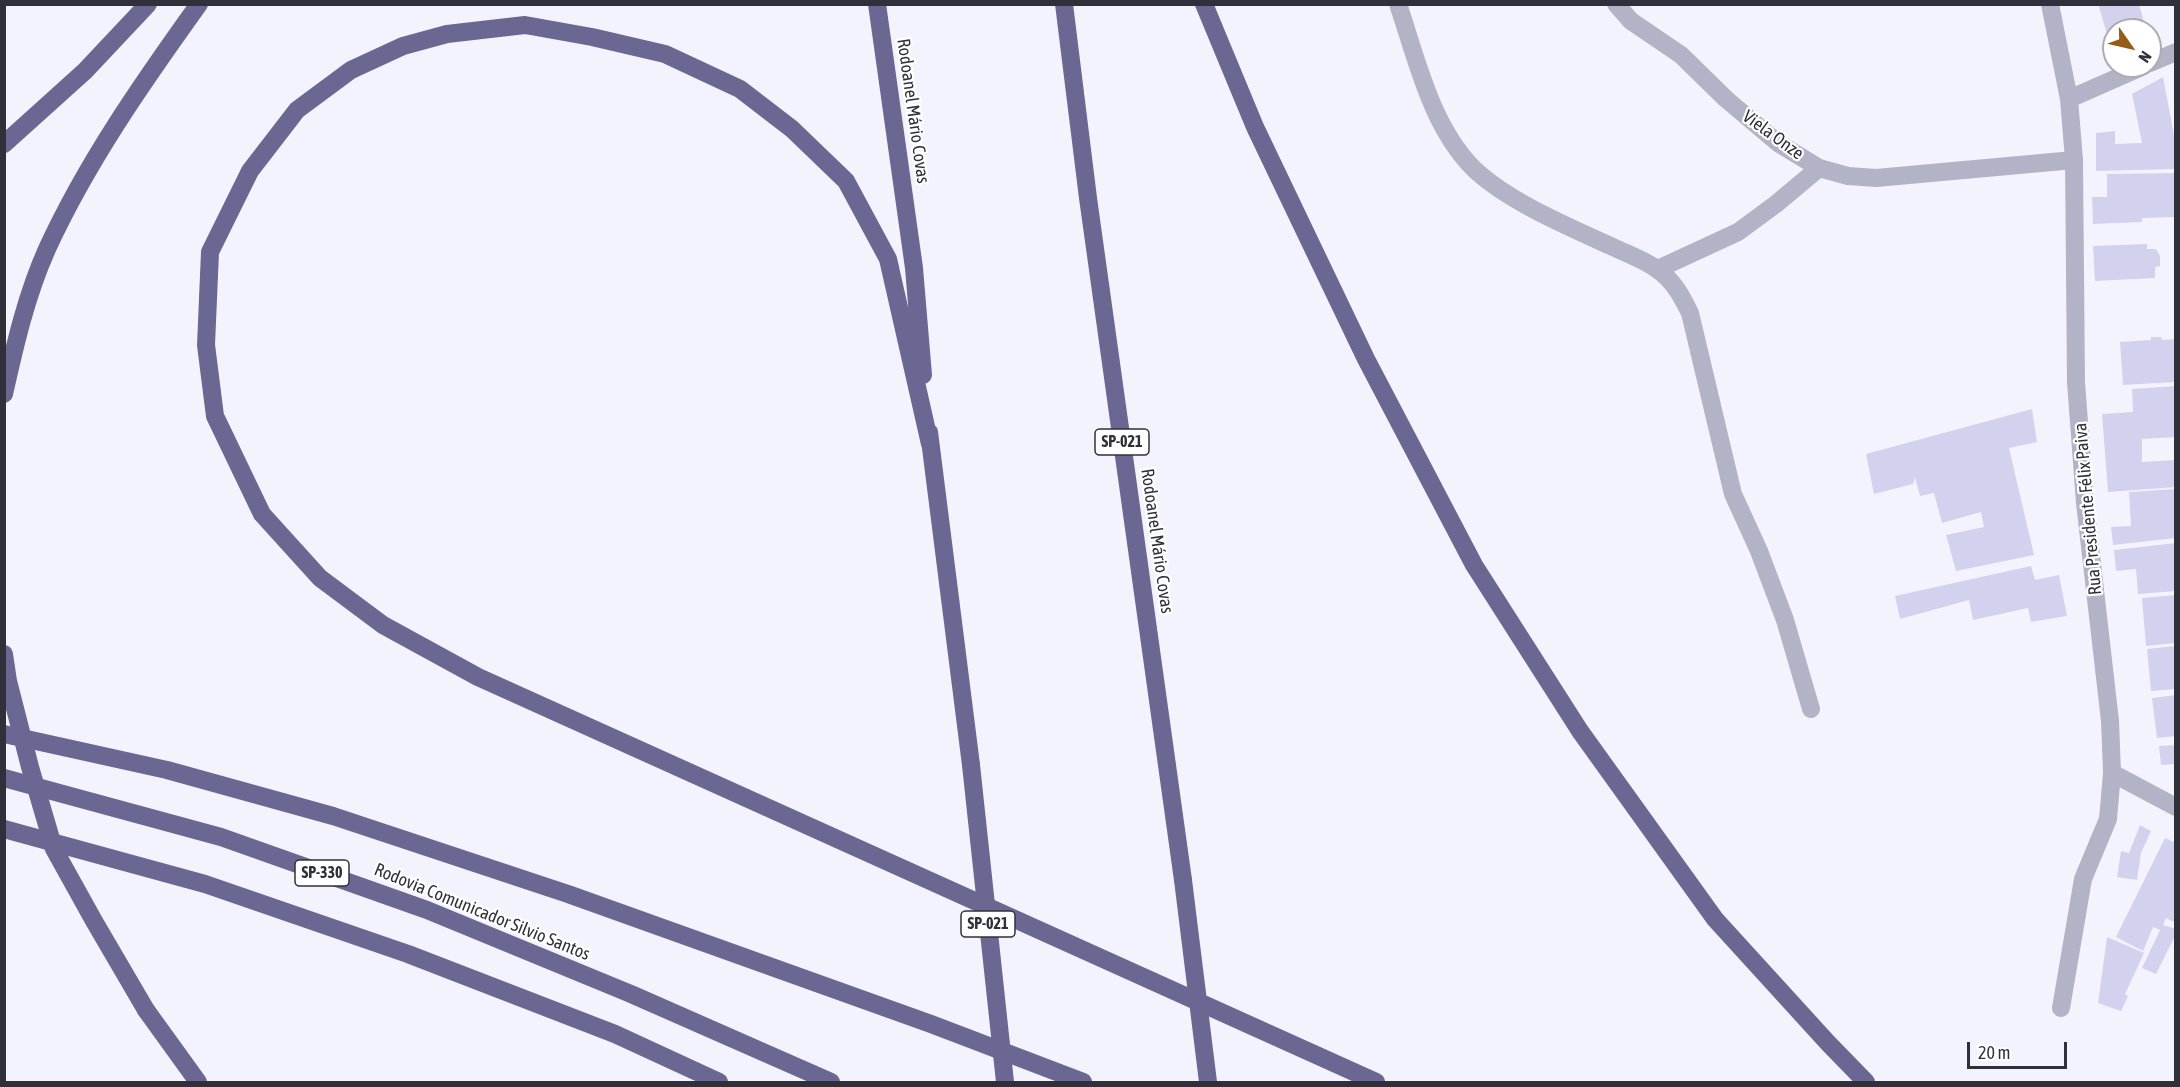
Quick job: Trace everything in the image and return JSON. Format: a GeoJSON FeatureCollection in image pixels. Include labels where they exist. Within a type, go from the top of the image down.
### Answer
{"type":"FeatureCollection","features":[{"type":"Feature","properties":{"kind":"highway"},"geometry":{"type":"LineString","coordinates":[[4,144],[85,71],[148,4]]}},
{"type":"Feature","properties":{"kind":"highway"},"geometry":{"type":"LineString","coordinates":[[4,394],[21,321],[46,250],[86,172],[150,73],[199,4]]}},
{"type":"Feature","properties":{"kind":"highway","name":"Rodoanel Mário Covas"},"geometry":{"type":"LineString","coordinates":[[877,4],[914,268],[930,444],[970,765],[1005,1083]]}},
{"type":"Feature","properties":{"kind":"highway","name":"Rodoanel Mário Covas"},"geometry":{"type":"LineString","coordinates":[[1064,4],[1089,209],[1183,880],[1208,1083]]}},
{"type":"Feature","properties":{"kind":"highway"},"geometry":{"type":"LineString","coordinates":[[1204,4],[1255,127],[1346,317],[1474,565],[1580,731],[1715,918],[1866,1083]]}},
{"type":"Feature","properties":{"kind":"highway"},"geometry":{"type":"LineString","coordinates":[[930,444],[888,259],[846,181],[792,129],[740,89],[664,54],[592,37],[525,25],[447,34],[403,46],[351,70],[297,110],[250,171],[210,252],[206,345],[215,416],[262,514],[320,578],[383,626],[478,677],[1376,1083]]}},
{"type":"Feature","properties":{"kind":"highway"},"geometry":{"type":"LineString","coordinates":[[4,654],[14,703],[54,849],[146,1010],[198,1083]]}},
{"type":"Feature","properties":{"kind":"highway"},"geometry":{"type":"LineString","coordinates":[[4,734],[167,770],[333,816],[568,894],[931,1024],[1083,1083]]}},
{"type":"Feature","properties":{"kind":"highway","name":"Rodovia Comunicador Silvio Santos"},"geometry":{"type":"LineString","coordinates":[[4,778],[221,837],[427,910],[631,994],[831,1083]]}},
{"type":"Feature","properties":{"kind":"highway"},"geometry":{"type":"LineString","coordinates":[[4,842],[14,831],[205,884],[408,954],[615,1034],[719,1083]]}},
{"type":"Feature","properties":{"kind":"street"},"geometry":{"type":"LineString","coordinates":[[1398,4],[1433,106],[1449,139],[1475,169],[1507,193],[1543,215],[1658,269],[1677,288],[1690,313],[1733,494],[1759,551],[1785,620],[1811,709]]}},
{"type":"Feature","properties":{"kind":"street","name":"Viela Onze"},"geometry":{"type":"LineString","coordinates":[[1616,4],[1631,21],[1681,55],[1726,99],[1778,143],[1819,168],[1848,176],[1876,178],[2074,160]]}},
{"type":"Feature","properties":{"kind":"street","name":"Rua Presidente Félix Paiva"},"geometry":{"type":"LineString","coordinates":[[2050,4],[2069,99],[2074,160],[2076,382],[2085,503],[2110,722],[2112,773],[2108,819],[2083,879],[2061,1008]]}},
{"type":"Feature","properties":{"kind":"street"},"geometry":{"type":"LineString","coordinates":[[2069,99],[2117,78]]}},
{"type":"Feature","properties":{"kind":"street"},"geometry":{"type":"LineString","coordinates":[[1658,269],[1738,232],[1819,168]]}},
{"type":"Feature","properties":{"kind":"street"},"geometry":{"type":"LineString","coordinates":[[2112,773],[2175,807]]}},
{"type":"Feature","properties":{"kind":"building"},"geometry":{"type":"Polygon","coordinates":[[[2098,4],[2139,4],[2143,18],[2102,18],[2098,4]]]}},
{"type":"Feature","properties":{"kind":"building"},"geometry":{"type":"Polygon","coordinates":[[[2162,78],[2176,146],[2176,169],[2096,171],[2096,133],[2115,131],[2115,144],[2142,143],[2132,94],[2162,78]]]}},
{"type":"Feature","properties":{"kind":"building"},"geometry":{"type":"Polygon","coordinates":[[[2176,173],[2176,217],[2142,218],[2142,222],[2093,224],[2092,197],[2107,197],[2107,174],[2176,173]]]}},
{"type":"Feature","properties":{"kind":"building"},"geometry":{"type":"Polygon","coordinates":[[[2147,244],[2147,249],[2156,249],[2160,256],[2160,266],[2155,267],[2155,278],[2095,281],[2093,246],[2147,244]]]}},
{"type":"Feature","properties":{"kind":"building"},"geometry":{"type":"Polygon","coordinates":[[[2151,337],[2161,337],[2162,340],[2176,339],[2176,382],[2123,385],[2120,342],[2151,340],[2151,337]]]}},
{"type":"Feature","properties":{"kind":"building"},"geometry":{"type":"Polygon","coordinates":[[[2176,386],[2176,437],[2142,439],[2142,462],[2176,460],[2176,487],[2108,492],[2102,414],[2133,412],[2132,389],[2176,386]]]}},
{"type":"Feature","properties":{"kind":"building"},"geometry":{"type":"Polygon","coordinates":[[[2032,409],[2037,442],[2009,448],[2034,555],[1956,571],[1946,535],[1984,527],[1981,512],[1942,523],[1934,493],[1920,496],[1915,477],[1913,484],[1874,494],[1866,454],[2032,409]]]}},
{"type":"Feature","properties":{"kind":"building"},"geometry":{"type":"Polygon","coordinates":[[[2176,489],[2176,538],[2113,545],[2111,527],[2131,526],[2129,492],[2176,489]]]}},
{"type":"Feature","properties":{"kind":"building"},"geometry":{"type":"Polygon","coordinates":[[[2176,543],[2176,591],[2138,594],[2136,569],[2116,571],[2114,550],[2176,543]]]}},
{"type":"Feature","properties":{"kind":"building"},"geometry":{"type":"Polygon","coordinates":[[[2031,566],[2035,580],[2059,575],[2067,616],[2031,622],[2028,608],[1973,620],[1969,600],[1900,619],[1895,596],[2031,566]]]}},
{"type":"Feature","properties":{"kind":"building"},"geometry":{"type":"Polygon","coordinates":[[[2176,595],[2176,643],[2146,646],[2142,598],[2176,595]]]}},
{"type":"Feature","properties":{"kind":"building"},"geometry":{"type":"Polygon","coordinates":[[[2176,646],[2176,689],[2151,691],[2147,649],[2176,646]]]}},
{"type":"Feature","properties":{"kind":"building"},"geometry":{"type":"Polygon","coordinates":[[[2176,695],[2176,736],[2157,738],[2152,698],[2176,695]]]}},
{"type":"Feature","properties":{"kind":"building"},"geometry":{"type":"Polygon","coordinates":[[[2176,745],[2176,764],[2161,765],[2159,746],[2176,745]]]}},
{"type":"Feature","properties":{"kind":"building"},"geometry":{"type":"Polygon","coordinates":[[[2140,825],[2151,831],[2141,853],[2137,880],[2117,877],[2121,851],[2129,853],[2140,825]]]}},
{"type":"Feature","properties":{"kind":"building"},"geometry":{"type":"Polygon","coordinates":[[[2165,838],[2176,843],[2176,923],[2166,918],[2163,925],[2176,929],[2176,934],[2156,974],[2142,968],[2160,930],[2153,927],[2143,951],[2116,937],[2165,838]]]}},
{"type":"Feature","properties":{"kind":"building"},"geometry":{"type":"Polygon","coordinates":[[[2107,937],[2144,953],[2125,994],[2128,996],[2121,1011],[2098,1003],[2107,937]]]}}]}
